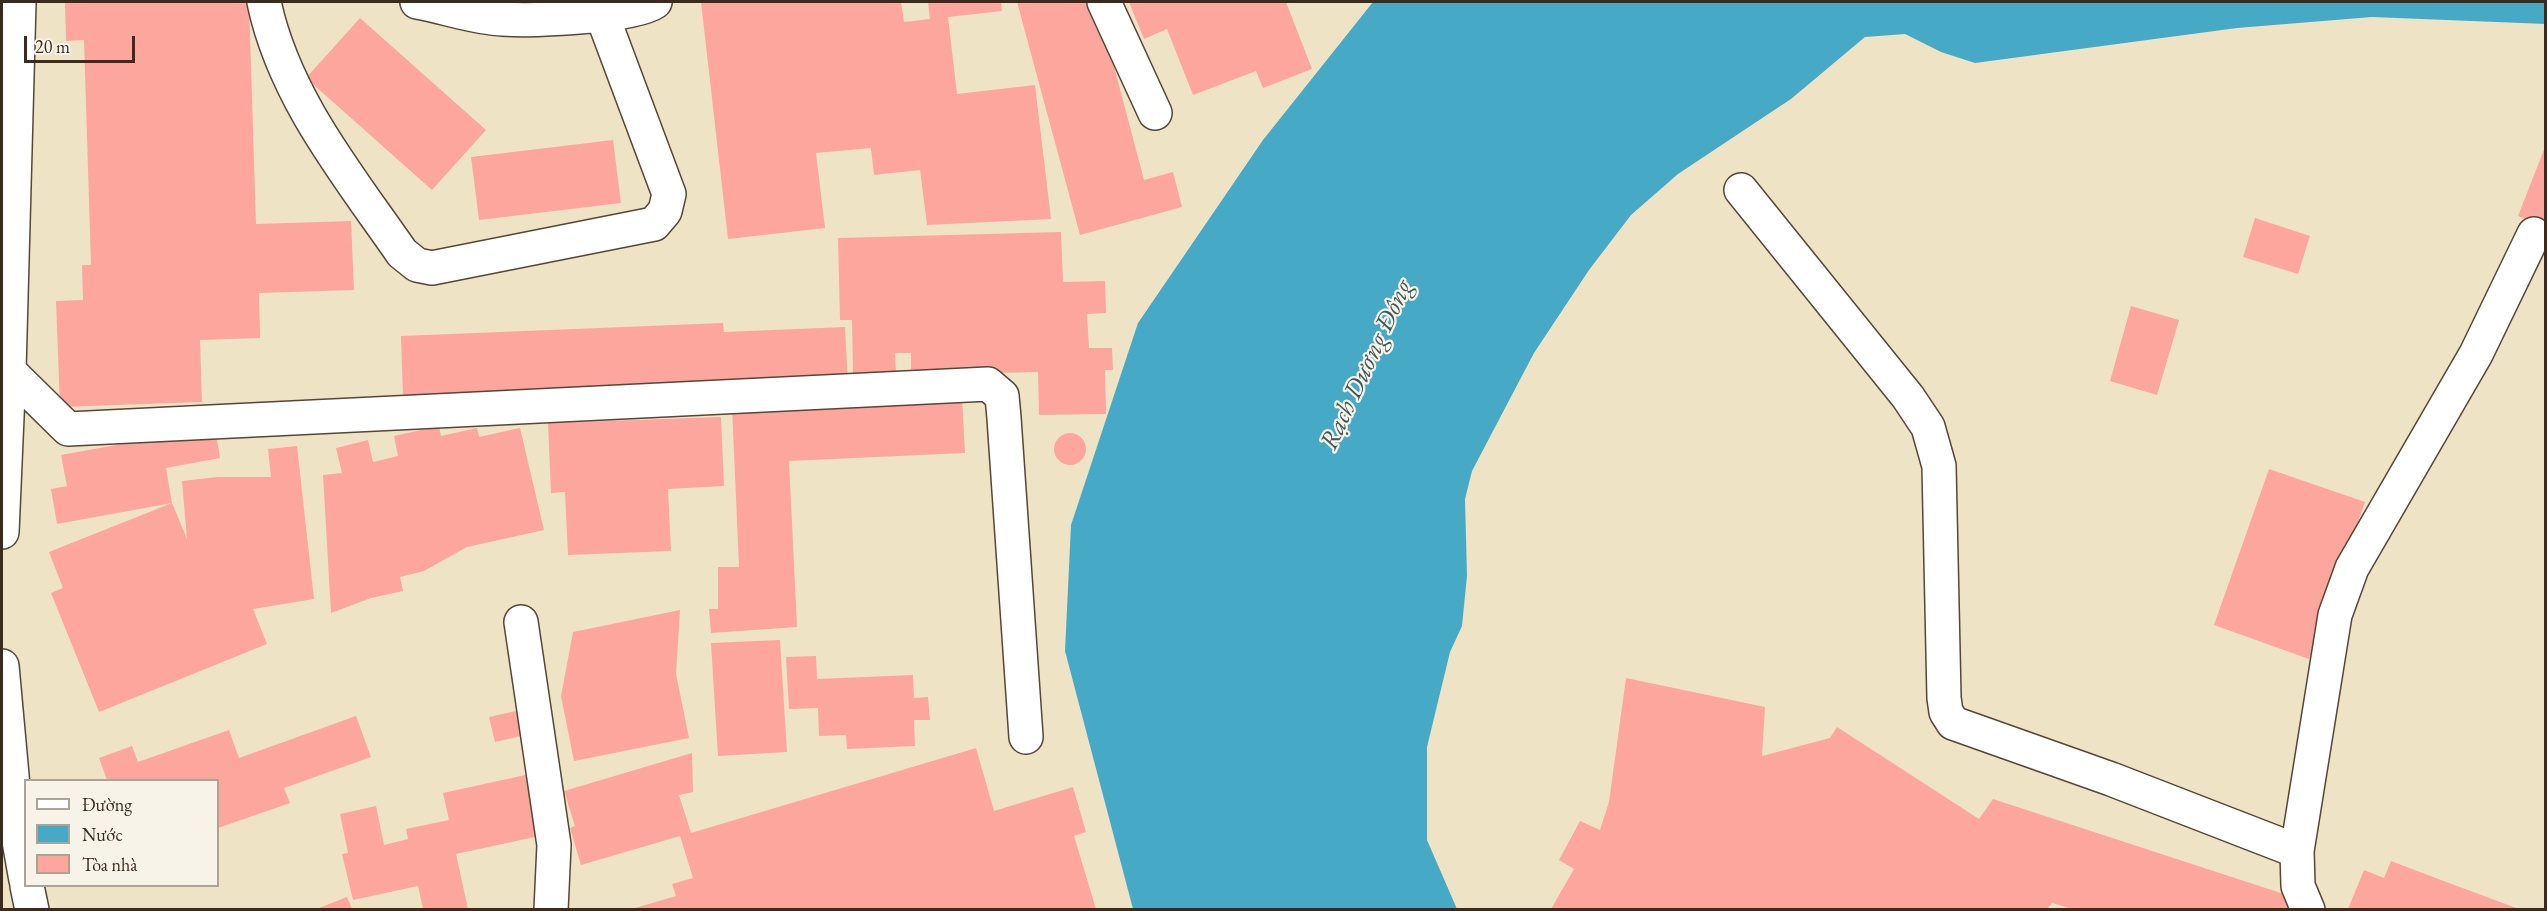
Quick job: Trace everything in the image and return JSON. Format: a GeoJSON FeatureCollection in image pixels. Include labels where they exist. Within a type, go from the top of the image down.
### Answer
{"type":"FeatureCollection","features":[{"type":"Feature","properties":{"kind":"street"},"geometry":{"type":"LineString","coordinates":[[2,532],[5,372],[19,2]]}},
{"type":"Feature","properties":{"kind":"street"},"geometry":{"type":"LineString","coordinates":[[264,2],[270,29],[297,96],[402,253],[417,265],[432,268],[654,224],[665,211],[669,194],[602,15]]}},
{"type":"Feature","properties":{"kind":"street"},"geometry":{"type":"LineString","coordinates":[[417,2],[502,19],[602,15],[645,8],[655,2]]}},
{"type":"Feature","properties":{"kind":"street"},"geometry":{"type":"LineString","coordinates":[[1104,2],[1155,113]]}},
{"type":"Feature","properties":{"kind":"street"},"geometry":{"type":"LineString","coordinates":[[1741,190],[1908,396],[1928,427],[1939,466],[1944,698],[1946,712],[1953,723],[2111,779],[2297,851]]}},
{"type":"Feature","properties":{"kind":"street"},"geometry":{"type":"LineString","coordinates":[[2308,909],[2298,886],[2297,851],[2335,615],[2352,568],[2476,354],[2534,234]]}},
{"type":"Feature","properties":{"kind":"street"},"geometry":{"type":"LineString","coordinates":[[5,372],[68,429],[988,384],[1002,396],[1026,737]]}},
{"type":"Feature","properties":{"kind":"street"},"geometry":{"type":"LineString","coordinates":[[521,622],[554,845],[551,909]]}},
{"type":"Feature","properties":{"kind":"street"},"geometry":{"type":"LineString","coordinates":[[2,666],[17,830],[24,869]]}},
{"type":"Feature","properties":{"kind":"street"},"geometry":{"type":"LineString","coordinates":[[27,887],[32,909]]}},
{"type":"Feature","properties":{"kind":"water","name":"Rạch Dương Đông"},"geometry":{"type":"Polygon","coordinates":[[[1373,2],[2545,2],[2546,24],[2372,17],[2237,28],[1975,63],[1941,52],[1905,34],[1865,37],[1791,99],[1678,174],[1631,215],[1589,270],[1534,353],[1472,471],[1465,499],[1467,576],[1462,626],[1450,652],[1427,747],[1427,840],[1457,909],[1133,909],[1065,651],[1071,525],[1138,323],[1263,140],[1373,2]]]}},
{"type":"Feature","properties":{"kind":"building"},"geometry":{"type":"Polygon","coordinates":[[[65,2],[249,2],[256,224],[351,221],[354,290],[259,293],[260,338],[200,340],[202,402],[60,407],[56,301],[83,300],[82,265],[91,265],[84,40],[66,41],[65,2]]]}},
{"type":"Feature","properties":{"kind":"building"},"geometry":{"type":"Polygon","coordinates":[[[474,2],[534,2],[534,3],[492,9],[474,2]]]}},
{"type":"Feature","properties":{"kind":"building"},"geometry":{"type":"Polygon","coordinates":[[[701,2],[901,2],[904,22],[930,19],[928,2],[1001,2],[1002,11],[948,17],[957,94],[1035,85],[1051,219],[927,225],[920,170],[874,175],[871,148],[816,153],[825,228],[728,239],[701,2]]]}},
{"type":"Feature","properties":{"kind":"building"},"geometry":{"type":"Polygon","coordinates":[[[1017,2],[1097,2],[1144,180],[1173,172],[1182,207],[1080,235],[1017,2]]]}},
{"type":"Feature","properties":{"kind":"building"},"geometry":{"type":"Polygon","coordinates":[[[1129,2],[1286,2],[1312,69],[1263,88],[1256,71],[1193,95],[1167,29],[1144,39],[1129,2]]]}},
{"type":"Feature","properties":{"kind":"building"},"geometry":{"type":"Polygon","coordinates":[[[360,18],[486,130],[432,190],[306,78],[360,18]]]}},
{"type":"Feature","properties":{"kind":"building"},"geometry":{"type":"Polygon","coordinates":[[[613,140],[621,203],[479,220],[471,157],[613,140]]]}},
{"type":"Feature","properties":{"kind":"building"},"geometry":{"type":"Polygon","coordinates":[[[2546,147],[2546,227],[2518,216],[2546,147]]]}},
{"type":"Feature","properties":{"kind":"building"},"geometry":{"type":"Polygon","coordinates":[[[2255,218],[2310,236],[2298,274],[2243,257],[2255,218]]]}},
{"type":"Feature","properties":{"kind":"building"},"geometry":{"type":"Polygon","coordinates":[[[1061,232],[1063,282],[1105,281],[1106,313],[1087,314],[1089,348],[1112,348],[1113,370],[1105,370],[1106,414],[1039,415],[1038,372],[911,375],[911,353],[895,353],[896,373],[853,375],[852,320],[840,320],[838,238],[1061,232]]]}},
{"type":"Feature","properties":{"kind":"building"},"geometry":{"type":"Polygon","coordinates":[[[2131,306],[2179,320],[2157,395],[2110,381],[2131,306]]]}},
{"type":"Feature","properties":{"kind":"building"},"geometry":{"type":"Polygon","coordinates":[[[723,323],[724,332],[845,327],[848,384],[403,397],[401,336],[723,323]]]}},
{"type":"Feature","properties":{"kind":"building"},"geometry":{"type":"Polygon","coordinates":[[[962,397],[965,453],[789,461],[797,627],[711,633],[709,609],[718,609],[718,567],[739,567],[732,407],[962,397]]]}},
{"type":"Feature","properties":{"kind":"building"},"geometry":{"type":"Polygon","coordinates":[[[721,417],[724,486],[668,489],[671,551],[568,555],[565,492],[551,493],[548,423],[721,417]]]}},
{"type":"Feature","properties":{"kind":"building"},"geometry":{"type":"Polygon","coordinates":[[[439,426],[441,436],[477,428],[479,437],[520,428],[544,530],[467,547],[424,571],[400,577],[403,591],[371,598],[331,613],[323,475],[342,473],[336,448],[368,440],[373,462],[398,456],[394,436],[439,426]]]}},
{"type":"Feature","properties":{"kind":"building"},"geometry":{"type":"Polygon","coordinates":[[[215,427],[220,458],[166,468],[172,503],[57,524],[51,489],[67,486],[61,455],[215,427]]]}},
{"type":"Feature","properties":{"kind":"building"},"geometry":{"type":"Polygon","coordinates":[[[1070,433],[1081,438],[1086,449],[1081,460],[1070,465],[1059,460],[1054,449],[1059,438],[1070,433]]]}},
{"type":"Feature","properties":{"kind":"building"},"geometry":{"type":"Polygon","coordinates":[[[297,446],[314,599],[253,609],[267,644],[99,712],[51,593],[63,588],[49,552],[172,503],[187,539],[182,481],[217,477],[271,477],[268,449],[297,446]]]}},
{"type":"Feature","properties":{"kind":"building"},"geometry":{"type":"Polygon","coordinates":[[[2269,469],[2365,502],[2309,659],[2214,625],[2269,469]]]}},
{"type":"Feature","properties":{"kind":"building"},"geometry":{"type":"Polygon","coordinates":[[[680,610],[676,674],[689,738],[574,761],[561,696],[573,632],[680,610]]]}},
{"type":"Feature","properties":{"kind":"building"},"geometry":{"type":"Polygon","coordinates":[[[780,640],[787,752],[718,756],[711,643],[780,640]]]}},
{"type":"Feature","properties":{"kind":"building"},"geometry":{"type":"Polygon","coordinates":[[[816,656],[817,679],[913,675],[914,698],[928,697],[930,720],[914,720],[915,746],[847,749],[846,735],[819,736],[818,708],[789,709],[786,657],[816,656]]]}},
{"type":"Feature","properties":{"kind":"building"},"geometry":{"type":"Polygon","coordinates":[[[1626,678],[1765,707],[1762,756],[1830,738],[1837,727],[1979,819],[1993,799],[2293,897],[2291,909],[2072,909],[2052,903],[2047,909],[1551,909],[1574,869],[1559,860],[1580,821],[1600,830],[1609,802],[1626,678]]]}},
{"type":"Feature","properties":{"kind":"building"},"geometry":{"type":"Polygon","coordinates":[[[525,709],[530,734],[495,742],[489,717],[525,709]]]}},
{"type":"Feature","properties":{"kind":"building"},"geometry":{"type":"Polygon","coordinates":[[[356,716],[371,757],[284,788],[290,803],[219,828],[219,779],[107,779],[99,758],[132,746],[138,762],[229,730],[239,758],[356,716]]]}},
{"type":"Feature","properties":{"kind":"building"},"geometry":{"type":"Polygon","coordinates":[[[976,748],[994,811],[1073,787],[1086,832],[1074,836],[1096,909],[632,909],[676,896],[672,884],[693,878],[680,836],[581,865],[570,828],[575,826],[564,791],[692,753],[693,792],[679,795],[691,833],[976,748]]]}},
{"type":"Feature","properties":{"kind":"building"},"geometry":{"type":"Polygon","coordinates":[[[530,774],[544,835],[456,854],[468,909],[423,909],[418,886],[353,900],[342,854],[348,853],[340,814],[376,806],[384,845],[408,839],[406,829],[449,820],[443,793],[530,774]]]}},
{"type":"Feature","properties":{"kind":"building"},"geometry":{"type":"Polygon","coordinates":[[[2391,861],[2519,909],[2348,909],[2364,870],[2384,878],[2391,861]]]}},
{"type":"Feature","properties":{"kind":"building"},"geometry":{"type":"Polygon","coordinates":[[[347,897],[352,909],[317,909],[324,906],[347,897]]]}}]}
